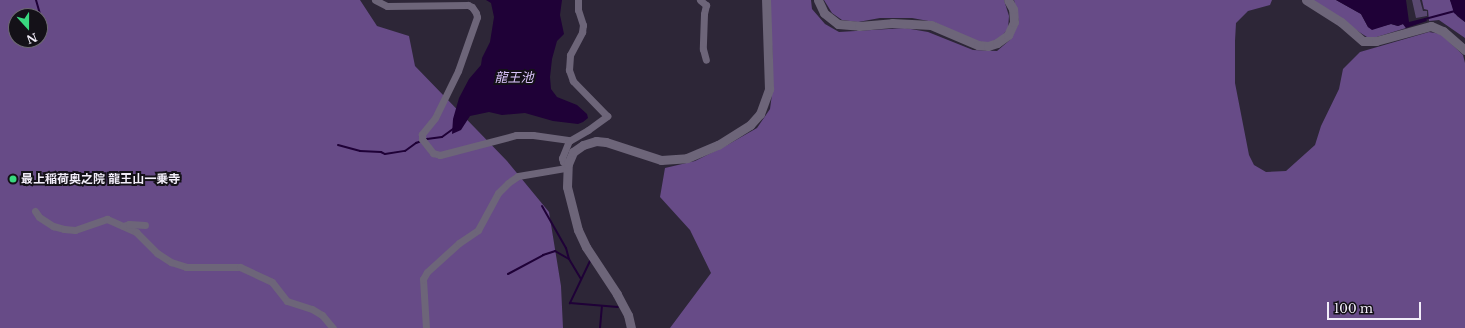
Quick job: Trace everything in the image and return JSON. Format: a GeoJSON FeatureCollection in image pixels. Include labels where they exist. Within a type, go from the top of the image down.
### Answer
{"type":"FeatureCollection","features":[{"type":"Feature","properties":{"kind":"street"},"geometry":{"type":"LineString","coordinates":[[375,0],[387,6],[468,5],[472,7],[476,13],[477,17],[458,71],[435,118],[422,134],[422,139],[433,154],[440,155],[516,135],[533,134],[570,140]]}},
{"type":"Feature","properties":{"kind":"street"},"geometry":{"type":"LineString","coordinates":[[567,166],[563,162],[563,153],[570,140],[588,130],[607,116],[573,81],[569,70],[570,55],[582,32],[583,25],[578,10],[578,0]]}},
{"type":"Feature","properties":{"kind":"street"},"geometry":{"type":"LineString","coordinates":[[700,0],[706,5],[704,14],[703,50],[706,60]]}},
{"type":"Feature","properties":{"kind":"street"},"geometry":{"type":"LineString","coordinates":[[632,328],[628,315],[617,294],[586,247],[578,230],[567,187],[567,166],[573,152],[583,144],[596,141],[606,142],[660,160],[687,158],[718,145],[750,125],[760,114],[769,89],[766,0]]}},
{"type":"Feature","properties":{"kind":"street"},"geometry":{"type":"LineString","coordinates":[[818,0],[824,13],[838,24],[859,26],[898,23],[931,25],[978,45],[988,46],[997,43],[1008,35],[1014,22],[1013,9],[1008,0]]}},
{"type":"Feature","properties":{"kind":"street"},"geometry":{"type":"LineString","coordinates":[[1306,0],[1341,22],[1362,41],[1376,41],[1431,26],[1443,31],[1465,50]]}},
{"type":"Feature","properties":{"kind":"street"},"geometry":{"type":"LineString","coordinates":[[426,328],[423,279],[427,272],[459,243],[478,230],[498,193],[508,183],[518,176],[567,166]]}},
{"type":"Feature","properties":{"kind":"street"},"geometry":{"type":"LineString","coordinates":[[34,211],[39,217],[48,223],[64,229],[79,229],[107,219],[136,232],[157,253],[171,262],[186,267],[240,267],[263,276],[272,282],[287,301],[312,309],[322,315],[333,328]]}},
{"type":"Feature","properties":{"kind":"street"},"geometry":{"type":"LineString","coordinates":[[123,226],[129,224],[145,226]]}},
{"type":"Feature","properties":{"kind":"shaded area"},"geometry":{"type":"Polygon","coordinates":[[[0,0],[360,0],[377,26],[409,36],[415,66],[507,161],[549,212],[561,286],[563,328],[0,328],[0,0]]]}},
{"type":"Feature","properties":{"kind":"shaded area"},"geometry":{"type":"Polygon","coordinates":[[[769,0],[811,0],[812,9],[825,24],[839,32],[905,28],[928,32],[973,50],[997,51],[1011,39],[1019,22],[1014,0],[1272,0],[1270,5],[1248,11],[1236,23],[1235,41],[1235,83],[1249,155],[1254,165],[1266,172],[1286,171],[1315,145],[1321,126],[1339,89],[1343,69],[1360,52],[1429,32],[1441,34],[1463,55],[1465,63],[1465,328],[670,328],[711,273],[690,230],[660,197],[665,168],[695,161],[729,144],[757,128],[770,109],[773,87],[769,0]]]}},
{"type":"Feature","properties":{"kind":"shaded area"},"geometry":{"type":"Polygon","coordinates":[[[824,0],[1004,0],[1009,16],[1008,29],[1000,38],[990,43],[975,41],[934,22],[912,18],[880,18],[858,22],[842,20],[832,13],[824,0]]]}},
{"type":"Feature","properties":{"kind":"shaded area"},"geometry":{"type":"Polygon","coordinates":[[[1310,0],[1336,0],[1361,14],[1368,27],[1372,29],[1391,24],[1398,26],[1403,24],[1406,28],[1370,39],[1310,0]]]}},
{"type":"Feature","properties":{"kind":"shaded area"},"geometry":{"type":"Polygon","coordinates":[[[1412,0],[1420,0],[1423,11],[1427,11],[1427,16],[1416,18],[1412,0]]]}},
{"type":"Feature","properties":{"kind":"shaded area"},"geometry":{"type":"Polygon","coordinates":[[[1422,0],[1450,0],[1457,16],[1465,22],[1465,38],[1439,20],[1429,21],[1428,10],[1424,9],[1422,0]]]}},
{"type":"Feature","properties":{"kind":"water","name":"龍王池"},"geometry":{"type":"Polygon","coordinates":[[[486,0],[562,0],[560,15],[564,34],[557,41],[552,59],[550,77],[551,89],[557,97],[577,105],[587,114],[588,118],[578,124],[553,121],[525,113],[502,115],[489,112],[470,116],[461,130],[452,134],[453,119],[459,98],[469,79],[481,65],[482,58],[490,42],[494,17],[491,3],[486,0]]]}},
{"type":"Feature","properties":{"kind":"water"},"geometry":{"type":"Polygon","coordinates":[[[1336,0],[1406,0],[1409,22],[1425,18],[1427,21],[1406,28],[1403,24],[1398,26],[1391,24],[1372,30],[1368,27],[1361,14],[1336,0]]]}},
{"type":"Feature","properties":{"kind":"water"},"geometry":{"type":"Polygon","coordinates":[[[1450,0],[1465,0],[1465,22],[1454,13],[1450,0]]]}},
{"type":"Feature","properties":{"kind":"waterway"},"geometry":{"type":"LineString","coordinates":[[36,0],[38,8]]}},
{"type":"Feature","properties":{"kind":"waterway"},"geometry":{"type":"LineString","coordinates":[[1425,19],[1455,11]]}},
{"type":"Feature","properties":{"kind":"waterway"},"geometry":{"type":"LineString","coordinates":[[338,145],[360,151],[381,152],[385,154],[405,151],[416,143],[427,139],[442,137],[453,129]]}},
{"type":"Feature","properties":{"kind":"waterway"},"geometry":{"type":"LineString","coordinates":[[542,206],[566,248],[569,259]]}},
{"type":"Feature","properties":{"kind":"waterway"},"geometry":{"type":"LineString","coordinates":[[508,274],[543,255],[555,251],[569,259],[581,279]]}},
{"type":"Feature","properties":{"kind":"waterway"},"geometry":{"type":"LineString","coordinates":[[590,261],[570,303],[618,307]]}},
{"type":"Feature","properties":{"kind":"waterway"},"geometry":{"type":"LineString","coordinates":[[600,328],[602,307]]}},
{"type":"Feature","properties":{"kind":"place","name":"最上稲荷奥之院 龍王山一乗寺"},"geometry":{"type":"Point","coordinates":[13,179]}}]}
